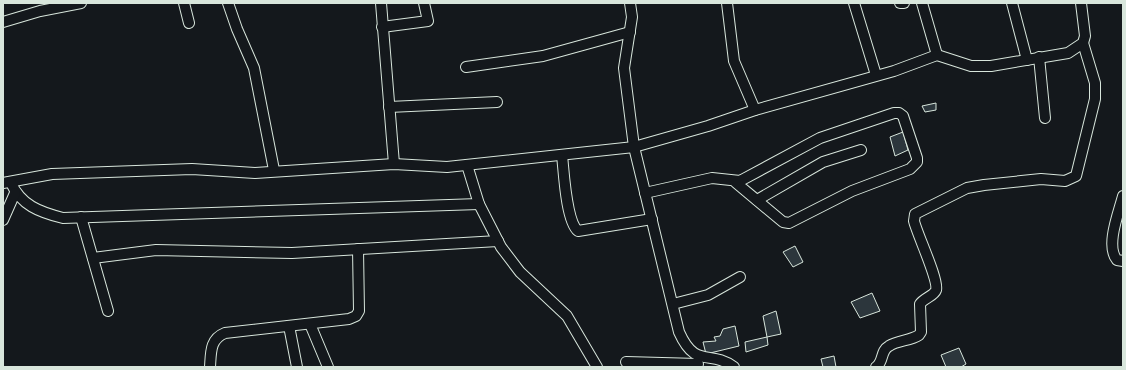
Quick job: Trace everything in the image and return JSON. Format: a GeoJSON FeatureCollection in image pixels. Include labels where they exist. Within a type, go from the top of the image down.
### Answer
{"type":"FeatureCollection","features":[{"type":"Feature","properties":{"kind":"street"},"geometry":{"type":"LineString","coordinates":[[3,22],[40,11],[81,3]]}},
{"type":"Feature","properties":{"kind":"street"},"geometry":{"type":"LineString","coordinates":[[184,3],[188,23]]}},
{"type":"Feature","properties":{"kind":"street"},"geometry":{"type":"LineString","coordinates":[[228,3],[237,29],[254,68],[274,170]]}},
{"type":"Feature","properties":{"kind":"street"},"geometry":{"type":"LineString","coordinates":[[381,3],[394,164]]}},
{"type":"Feature","properties":{"kind":"street"},"geometry":{"type":"LineString","coordinates":[[382,27],[428,21],[424,3]]}},
{"type":"Feature","properties":{"kind":"street"},"geometry":{"type":"LineString","coordinates":[[630,3],[632,17],[624,68],[634,147],[685,347],[698,364]]}},
{"type":"Feature","properties":{"kind":"street"},"geometry":{"type":"LineString","coordinates":[[727,3],[734,61],[754,110]]}},
{"type":"Feature","properties":{"kind":"street"},"geometry":{"type":"LineString","coordinates":[[854,3],[876,75]]}},
{"type":"Feature","properties":{"kind":"street"},"geometry":{"type":"LineString","coordinates":[[922,3],[937,55]]}},
{"type":"Feature","properties":{"kind":"street"},"geometry":{"type":"LineString","coordinates":[[1012,3],[1027,60]]}},
{"type":"Feature","properties":{"kind":"street"},"geometry":{"type":"LineString","coordinates":[[876,367],[882,362],[884,352],[888,346],[919,335],[921,332],[920,304],[935,292],[936,287],[933,274],[914,221],[915,214],[967,188],[1041,179],[1065,181],[1076,176],[1095,99],[1095,82],[1083,43],[1085,36],[1081,3]]}},
{"type":"Feature","properties":{"kind":"street"},"geometry":{"type":"LineString","coordinates":[[466,67],[543,56],[630,32]]}},
{"type":"Feature","properties":{"kind":"street"},"geometry":{"type":"LineString","coordinates":[[7,183],[52,174],[192,170],[255,173],[274,170],[394,164],[447,167],[634,147],[754,110],[894,71],[937,55],[971,66],[991,66],[1068,53],[1083,43]]}},
{"type":"Feature","properties":{"kind":"street"},"geometry":{"type":"LineString","coordinates":[[1039,57],[1045,118]]}},
{"type":"Feature","properties":{"kind":"street"},"geometry":{"type":"LineString","coordinates":[[389,107],[497,102]]}},
{"type":"Feature","properties":{"kind":"street"},"geometry":{"type":"LineString","coordinates":[[645,193],[712,178],[735,182],[783,222],[789,223],[852,191],[910,169],[917,162],[917,158],[903,116],[899,113],[894,113],[825,136],[751,176],[735,182]]}},
{"type":"Feature","properties":{"kind":"street"},"geometry":{"type":"LineString","coordinates":[[757,200],[823,162],[861,150]]}},
{"type":"Feature","properties":{"kind":"street"},"geometry":{"type":"LineString","coordinates":[[562,155],[570,216],[574,228],[578,231],[652,219]]}},
{"type":"Feature","properties":{"kind":"street"},"geometry":{"type":"LineString","coordinates":[[467,165],[479,204],[498,241],[520,272],[568,316],[597,367]]}},
{"type":"Feature","properties":{"kind":"street"},"geometry":{"type":"LineString","coordinates":[[7,183],[28,205],[45,214],[63,218],[479,204]]}},
{"type":"Feature","properties":{"kind":"street"},"geometry":{"type":"LineString","coordinates":[[3,220],[16,193]]}},
{"type":"Feature","properties":{"kind":"street"},"geometry":{"type":"LineString","coordinates":[[1123,196],[1114,228],[1112,248],[1114,256],[1120,261],[1123,261]]}},
{"type":"Feature","properties":{"kind":"street"},"geometry":{"type":"LineString","coordinates":[[81,217],[108,311]]}},
{"type":"Feature","properties":{"kind":"street"},"geometry":{"type":"LineString","coordinates":[[93,258],[156,250],[292,253],[498,241]]}},
{"type":"Feature","properties":{"kind":"street"},"geometry":{"type":"LineString","coordinates":[[210,367],[213,341],[225,332],[310,324],[349,319],[356,316],[359,311],[358,249]]}},
{"type":"Feature","properties":{"kind":"street"},"geometry":{"type":"LineString","coordinates":[[673,304],[708,295],[740,277]]}},
{"type":"Feature","properties":{"kind":"street"},"geometry":{"type":"LineString","coordinates":[[310,324],[328,367]]}},
{"type":"Feature","properties":{"kind":"street"},"geometry":{"type":"LineString","coordinates":[[289,326],[297,367]]}},
{"type":"Feature","properties":{"kind":"street"},"geometry":{"type":"LineString","coordinates":[[626,362],[698,364],[726,362],[734,367]]}},
{"type":"Feature","properties":{"kind":"building"},"geometry":{"type":"Polygon","coordinates":[[[936,103],[936,110],[925,112],[922,106],[936,103]]]}},
{"type":"Feature","properties":{"kind":"building"},"geometry":{"type":"Polygon","coordinates":[[[903,132],[908,150],[895,156],[890,137],[903,132]]]}},
{"type":"Feature","properties":{"kind":"building"},"geometry":{"type":"Polygon","coordinates":[[[795,246],[803,262],[793,267],[783,252],[795,246]]]}},
{"type":"Feature","properties":{"kind":"building"},"geometry":{"type":"Polygon","coordinates":[[[872,293],[880,311],[860,318],[851,302],[872,293]]]}},
{"type":"Feature","properties":{"kind":"building"},"geometry":{"type":"Polygon","coordinates":[[[776,311],[781,334],[767,337],[763,316],[776,311]]]}},
{"type":"Feature","properties":{"kind":"building"},"geometry":{"type":"Polygon","coordinates":[[[735,326],[739,346],[706,354],[703,342],[716,341],[714,337],[720,336],[723,329],[735,326]]]}},
{"type":"Feature","properties":{"kind":"building"},"geometry":{"type":"Polygon","coordinates":[[[767,337],[768,345],[746,352],[745,342],[767,337]]]}},
{"type":"Feature","properties":{"kind":"building"},"geometry":{"type":"Polygon","coordinates":[[[959,348],[966,364],[961,367],[946,367],[941,355],[959,348]]]}},
{"type":"Feature","properties":{"kind":"building"},"geometry":{"type":"Polygon","coordinates":[[[834,356],[836,367],[823,367],[821,359],[834,356]]]}}]}
